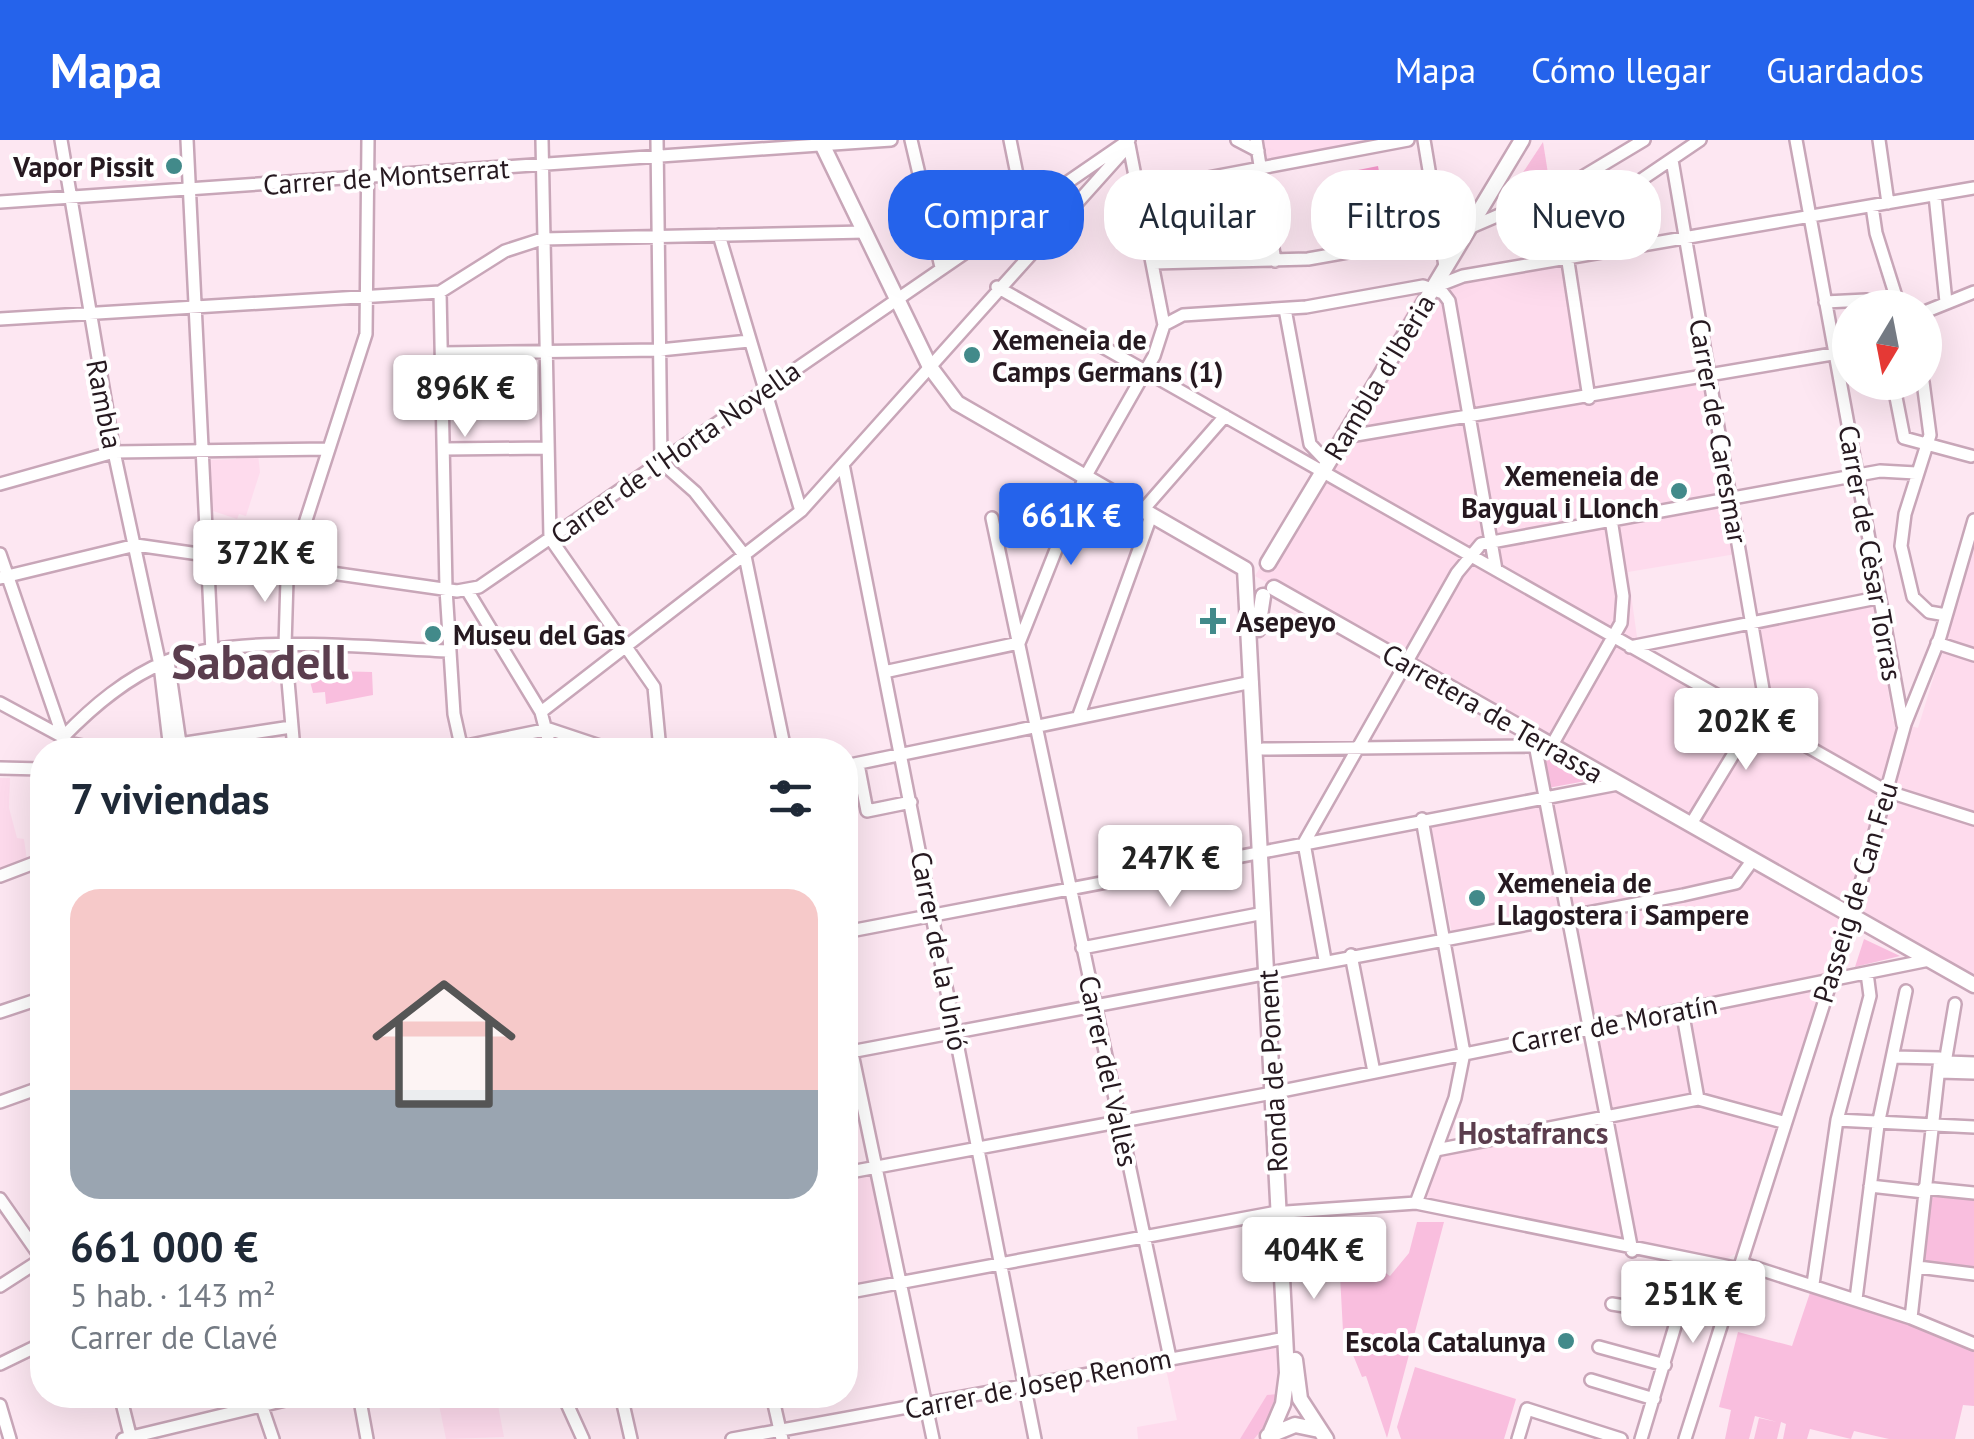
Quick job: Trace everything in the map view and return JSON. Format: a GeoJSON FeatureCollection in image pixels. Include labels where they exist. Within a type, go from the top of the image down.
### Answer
{"type":"FeatureCollection","features":[{"type":"Feature","properties":{"kind":"main road","name":"Rambla d'Ibèria"},"geometry":{"type":"LineString","coordinates":[[1476,216],[1522,140]]}},
{"type":"Feature","properties":{"kind":"main road"},"geometry":{"type":"LineString","coordinates":[[822,144],[945,391],[972,415],[1244,569]]}},
{"type":"Feature","properties":{"kind":"main road","name":"Rambla d'Ibèria"},"geometry":{"type":"LineString","coordinates":[[1268,563],[1450,260]]}},
{"type":"Feature","properties":{"kind":"main road"},"geometry":{"type":"LineString","coordinates":[[1254,562],[1268,563],[1276,575],[1269,592],[1246,588],[1244,569],[1254,562]]}},
{"type":"Feature","properties":{"kind":"main road","name":"Ronda de Ponent"},"geometry":{"type":"LineString","coordinates":[[1246,588],[1283,1212],[1285,1394],[1268,1436]]}},
{"type":"Feature","properties":{"kind":"main road","name":"Carretera de Terrassa"},"geometry":{"type":"LineString","coordinates":[[1269,592],[1406,663],[1533,740],[1552,745],[1974,985]]}},
{"type":"Feature","properties":{"kind":"main road","name":"Ronda de Ponent"},"geometry":{"type":"LineString","coordinates":[[1269,592],[1257,622],[1264,749],[1264,913],[1271,970]]}},
{"type":"Feature","properties":{"kind":"main road","name":"Ronda de Ponent"},"geometry":{"type":"LineString","coordinates":[[1283,1212],[1297,1387],[1322,1435]]}},
{"type":"Feature","properties":{"kind":"main road"},"geometry":{"type":"LineString","coordinates":[[1268,1436],[1295,1425],[1322,1435]]}},
{"type":"Feature","properties":{"kind":"street","name":"Rambla"},"geometry":{"type":"LineString","coordinates":[[61,140],[114,452],[164,663],[175,738]]}},
{"type":"Feature","properties":{"kind":"street"},"geometry":{"type":"LineString","coordinates":[[187,140],[212,652]]}},
{"type":"Feature","properties":{"kind":"street"},"geometry":{"type":"LineString","coordinates":[[292,738],[285,646],[288,566],[366,334],[368,140]]}},
{"type":"Feature","properties":{"kind":"street"},"geometry":{"type":"LineString","coordinates":[[542,140],[550,538],[654,687],[659,738]]}},
{"type":"Feature","properties":{"kind":"street"},"geometry":{"type":"LineString","coordinates":[[657,140],[661,462],[695,492],[744,556],[783,738]]}},
{"type":"Feature","properties":{"kind":"street","name":"Carrer de Montserrat"},"geometry":{"type":"LineString","coordinates":[[0,202],[891,140]]}},
{"type":"Feature","properties":{"kind":"street"},"geometry":{"type":"LineString","coordinates":[[911,140],[940,267]]}},
{"type":"Feature","properties":{"kind":"street"},"geometry":{"type":"LineString","coordinates":[[1010,140],[1016,170]]}},
{"type":"Feature","properties":{"kind":"street"},"geometry":{"type":"LineString","coordinates":[[1237,140],[1257,145],[1275,261]]}},
{"type":"Feature","properties":{"kind":"street"},"geometry":{"type":"LineString","coordinates":[[1250,170],[1408,140]]}},
{"type":"Feature","properties":{"kind":"street"},"geometry":{"type":"LineString","coordinates":[[1424,140],[1429,170]]}},
{"type":"Feature","properties":{"kind":"street"},"geometry":{"type":"LineString","coordinates":[[1476,225],[1570,185],[1644,140]]}},
{"type":"Feature","properties":{"kind":"street"},"geometry":{"type":"LineString","coordinates":[[1655,170],[1700,140]]}},
{"type":"Feature","properties":{"kind":"street","name":"Carrer de Cèsar Torras"},"geometry":{"type":"LineString","coordinates":[[1796,140],[1832,344]]}},
{"type":"Feature","properties":{"kind":"street"},"geometry":{"type":"LineString","coordinates":[[1878,140],[1888,203]]}},
{"type":"Feature","properties":{"kind":"street"},"geometry":{"type":"LineString","coordinates":[[1131,142],[1136,170]]}},
{"type":"Feature","properties":{"kind":"street"},"geometry":{"type":"LineString","coordinates":[[1084,195],[1131,142]]}},
{"type":"Feature","properties":{"kind":"street","name":"Carrer de l'Horta Novella"},"geometry":{"type":"LineString","coordinates":[[1084,171],[1131,142]]}},
{"type":"Feature","properties":{"kind":"street","name":"Carrer de Caresmar"},"geometry":{"type":"LineString","coordinates":[[1672,160],[1769,724]]}},
{"type":"Feature","properties":{"kind":"street"},"geometry":{"type":"LineString","coordinates":[[1661,243],[1974,188]]}},
{"type":"Feature","properties":{"kind":"street"},"geometry":{"type":"LineString","coordinates":[[1935,195],[1946,302]]}},
{"type":"Feature","properties":{"kind":"street"},"geometry":{"type":"LineString","coordinates":[[1872,206],[1876,234],[1894,290]]}},
{"type":"Feature","properties":{"kind":"street"},"geometry":{"type":"LineString","coordinates":[[0,319],[440,292],[505,251],[542,239],[865,232]]}},
{"type":"Feature","properties":{"kind":"street"},"geometry":{"type":"LineString","coordinates":[[719,235],[801,511]]}},
{"type":"Feature","properties":{"kind":"street"},"geometry":{"type":"LineString","coordinates":[[1153,263],[1311,257]]}},
{"type":"Feature","properties":{"kind":"street","name":"Carrer de l'Horta Novella"},"geometry":{"type":"LineString","coordinates":[[467,590],[550,538],[950,260]]}},
{"type":"Feature","properties":{"kind":"street"},"geometry":{"type":"LineString","coordinates":[[541,712],[801,511],[1024,260]]}},
{"type":"Feature","properties":{"kind":"street"},"geometry":{"type":"LineString","coordinates":[[884,672],[1019,643],[1084,478],[1144,371],[1164,324],[1152,260]]}},
{"type":"Feature","properties":{"kind":"street"},"geometry":{"type":"LineString","coordinates":[[1445,260],[1446,266]]}},
{"type":"Feature","properties":{"kind":"street"},"geometry":{"type":"LineString","coordinates":[[1164,324],[1183,315],[1285,309],[1432,288],[1451,279],[1566,260],[1588,398]]}},
{"type":"Feature","properties":{"kind":"street"},"geometry":{"type":"LineString","coordinates":[[998,287],[1224,416],[1326,468],[1469,555],[1886,791],[1974,818]]}},
{"type":"Feature","properties":{"kind":"street"},"geometry":{"type":"LineString","coordinates":[[1432,288],[1448,301],[1496,570]]}},
{"type":"Feature","properties":{"kind":"street"},"geometry":{"type":"LineString","coordinates":[[440,292],[446,589],[449,651],[461,738]]}},
{"type":"Feature","properties":{"kind":"street"},"geometry":{"type":"LineString","coordinates":[[1942,304],[1974,292]]}},
{"type":"Feature","properties":{"kind":"street"},"geometry":{"type":"LineString","coordinates":[[1824,302],[1832,302]]}},
{"type":"Feature","properties":{"kind":"street"},"geometry":{"type":"LineString","coordinates":[[1285,309],[1310,444],[1326,468]]}},
{"type":"Feature","properties":{"kind":"street"},"geometry":{"type":"LineString","coordinates":[[442,352],[660,350],[749,341]]}},
{"type":"Feature","properties":{"kind":"street"},"geometry":{"type":"LineString","coordinates":[[1344,437],[1832,354]]}},
{"type":"Feature","properties":{"kind":"street","name":"Carrer de Cèsar Torras"},"geometry":{"type":"LineString","coordinates":[[1842,400],[1904,729]]}},
{"type":"Feature","properties":{"kind":"street"},"geometry":{"type":"LineString","coordinates":[[1897,400],[1904,438],[1971,456]]}},
{"type":"Feature","properties":{"kind":"street"},"geometry":{"type":"LineString","coordinates":[[1924,400],[1927,442],[1916,473],[1901,546],[1913,597],[1929,612],[1946,615]]}},
{"type":"Feature","properties":{"kind":"street"},"geometry":{"type":"LineString","coordinates":[[1078,715],[1146,513],[1224,416]]}},
{"type":"Feature","properties":{"kind":"street"},"geometry":{"type":"LineString","coordinates":[[0,484],[114,452],[203,448],[328,450]]}},
{"type":"Feature","properties":{"kind":"street"},"geometry":{"type":"LineString","coordinates":[[445,449],[546,448]]}},
{"type":"Feature","properties":{"kind":"street","name":"Carrer de la Unió"},"geometry":{"type":"LineString","coordinates":[[843,464],[1035,1439]]}},
{"type":"Feature","properties":{"kind":"street"},"geometry":{"type":"LineString","coordinates":[[1325,960],[1304,843],[1469,555],[1491,541],[1611,518],[1896,469],[1916,473]]}},
{"type":"Feature","properties":{"kind":"street","name":"Carrer del Vallès"},"geometry":{"type":"LineString","coordinates":[[992,518],[1170,1358]]}},
{"type":"Feature","properties":{"kind":"street"},"geometry":{"type":"LineString","coordinates":[[1552,745],[1616,639],[1623,596],[1611,518]]}},
{"type":"Feature","properties":{"kind":"street","name":"Passeig de Can Feu"},"geometry":{"type":"LineString","coordinates":[[1685,1439],[1852,916],[1904,729],[1937,643],[1974,520]]}},
{"type":"Feature","properties":{"kind":"street"},"geometry":{"type":"LineString","coordinates":[[3,578],[136,545],[467,590],[541,712],[550,738]]}},
{"type":"Feature","properties":{"kind":"street"},"geometry":{"type":"LineString","coordinates":[[0,554],[3,578],[61,738]]}},
{"type":"Feature","properties":{"kind":"street"},"geometry":{"type":"LineString","coordinates":[[1630,647],[1877,598]]}},
{"type":"Feature","properties":{"kind":"street"},"geometry":{"type":"LineString","coordinates":[[1937,643],[1974,655]]}},
{"type":"Feature","properties":{"kind":"street"},"geometry":{"type":"LineString","coordinates":[[68,738],[108,694],[164,663],[212,652],[285,646],[449,651]]}},
{"type":"Feature","properties":{"kind":"street"},"geometry":{"type":"LineString","coordinates":[[858,763],[1252,682]]}},
{"type":"Feature","properties":{"kind":"street"},"geometry":{"type":"LineString","coordinates":[[1691,824],[1765,701]]}},
{"type":"Feature","properties":{"kind":"street"},"geometry":{"type":"LineString","coordinates":[[0,703],[55,738]]}},
{"type":"Feature","properties":{"kind":"street"},"geometry":{"type":"LineString","coordinates":[[226,738],[291,727]]}},
{"type":"Feature","properties":{"kind":"street"},"geometry":{"type":"LineString","coordinates":[[510,738],[549,729],[576,738]]}},
{"type":"Feature","properties":{"kind":"street"},"geometry":{"type":"LineString","coordinates":[[1264,749],[1533,740],[1632,1251]]}},
{"type":"Feature","properties":{"kind":"street"},"geometry":{"type":"LineString","coordinates":[[0,768],[30,769]]}},
{"type":"Feature","properties":{"kind":"street"},"geometry":{"type":"LineString","coordinates":[[858,929],[1618,784]]}},
{"type":"Feature","properties":{"kind":"street"},"geometry":{"type":"LineString","coordinates":[[858,785],[867,811],[911,802]]}},
{"type":"Feature","properties":{"kind":"street"},"geometry":{"type":"LineString","coordinates":[[1416,1203],[1455,1098],[1464,1053],[1422,819]]}},
{"type":"Feature","properties":{"kind":"street"},"geometry":{"type":"LineString","coordinates":[[858,1050],[1736,883],[1752,861]]}},
{"type":"Feature","properties":{"kind":"street"},"geometry":{"type":"LineString","coordinates":[[0,876],[30,865]]}},
{"type":"Feature","properties":{"kind":"street"},"geometry":{"type":"LineString","coordinates":[[1082,948],[1264,913]]}},
{"type":"Feature","properties":{"kind":"street"},"geometry":{"type":"LineString","coordinates":[[1352,955],[1374,1072]]}},
{"type":"Feature","properties":{"kind":"street","name":"Carrer de Moratín"},"geometry":{"type":"LineString","coordinates":[[858,1170],[1298,1088],[1929,960]]}},
{"type":"Feature","properties":{"kind":"street"},"geometry":{"type":"LineString","coordinates":[[1813,1284],[1837,1120],[1870,996],[1868,973]]}},
{"type":"Feature","properties":{"kind":"street"},"geometry":{"type":"LineString","coordinates":[[1856,1299],[1878,1125],[1906,992]]}},
{"type":"Feature","properties":{"kind":"street"},"geometry":{"type":"LineString","coordinates":[[0,1012],[30,1002]]}},
{"type":"Feature","properties":{"kind":"street"},"geometry":{"type":"LineString","coordinates":[[1911,1318],[1924,1190],[1955,1004]]}},
{"type":"Feature","properties":{"kind":"street"},"geometry":{"type":"LineString","coordinates":[[1682,1010],[1702,1100]]}},
{"type":"Feature","properties":{"kind":"street"},"geometry":{"type":"LineString","coordinates":[[1893,1056],[1974,1073]]}},
{"type":"Feature","properties":{"kind":"street"},"geometry":{"type":"LineString","coordinates":[[1942,1066],[1974,1063]]}},
{"type":"Feature","properties":{"kind":"street"},"geometry":{"type":"LineString","coordinates":[[858,1087],[934,1439]]}},
{"type":"Feature","properties":{"kind":"street"},"geometry":{"type":"LineString","coordinates":[[0,1102],[30,1091]]}},
{"type":"Feature","properties":{"kind":"street"},"geometry":{"type":"LineString","coordinates":[[1436,1150],[1702,1100],[1784,1122]]}},
{"type":"Feature","properties":{"kind":"street"},"geometry":{"type":"LineString","coordinates":[[1837,1120],[1974,1127]]}},
{"type":"Feature","properties":{"kind":"street"},"geometry":{"type":"LineString","coordinates":[[1870,1186],[1974,1192]]}},
{"type":"Feature","properties":{"kind":"street"},"geometry":{"type":"LineString","coordinates":[[0,1199],[30,1242]]}},
{"type":"Feature","properties":{"kind":"street"},"geometry":{"type":"LineString","coordinates":[[858,1290],[1283,1212],[1416,1203],[1632,1251],[1694,1263],[1741,1266],[1813,1284],[1974,1344]]}},
{"type":"Feature","properties":{"kind":"street"},"geometry":{"type":"LineString","coordinates":[[1641,1439],[1694,1263]]}},
{"type":"Feature","properties":{"kind":"street"},"geometry":{"type":"LineString","coordinates":[[0,1286],[30,1267]]}},
{"type":"Feature","properties":{"kind":"street"},"geometry":{"type":"LineString","coordinates":[[1918,1267],[1974,1274]]}},
{"type":"Feature","properties":{"kind":"street"},"geometry":{"type":"LineString","coordinates":[[1612,1304],[1680,1316]]}},
{"type":"Feature","properties":{"kind":"street","name":"Carrer de Josep Renom"},"geometry":{"type":"LineString","coordinates":[[732,1439],[781,1434],[1286,1338]]}},
{"type":"Feature","properties":{"kind":"street"},"geometry":{"type":"LineString","coordinates":[[1599,1348],[1665,1365]]}},
{"type":"Feature","properties":{"kind":"street"},"geometry":{"type":"LineString","coordinates":[[0,1364],[30,1349]]}},
{"type":"Feature","properties":{"kind":"street"},"geometry":{"type":"LineString","coordinates":[[1591,1380],[1654,1398]]}},
{"type":"Feature","properties":{"kind":"street"},"geometry":{"type":"LineString","coordinates":[[0,1405],[10,1439]]}},
{"type":"Feature","properties":{"kind":"street"},"geometry":{"type":"LineString","coordinates":[[122,1408],[128,1438],[230,1408]]}},
{"type":"Feature","properties":{"kind":"street"},"geometry":{"type":"LineString","coordinates":[[263,1408],[273,1439]]}},
{"type":"Feature","properties":{"kind":"street"},"geometry":{"type":"LineString","coordinates":[[361,1408],[367,1439]]}},
{"type":"Feature","properties":{"kind":"street"},"geometry":{"type":"LineString","coordinates":[[569,1408],[583,1439]]}},
{"type":"Feature","properties":{"kind":"street"},"geometry":{"type":"LineString","coordinates":[[624,1408],[631,1439]]}},
{"type":"Feature","properties":{"kind":"street"},"geometry":{"type":"LineString","coordinates":[[775,1408],[781,1434]]}},
{"type":"Feature","properties":{"kind":"street"},"geometry":{"type":"LineString","coordinates":[[1518,1439],[1527,1409],[1621,1439]]}},
{"type":"Feature","properties":{"kind":"shaded area"},"geometry":{"type":"Polygon","coordinates":[[[1262,140],[1380,140],[1266,161],[1262,140]]]}},
{"type":"Feature","properties":{"kind":"shaded area"},"geometry":{"type":"Polygon","coordinates":[[[1543,142],[1547,170],[1525,170],[1543,142]]]}},
{"type":"Feature","properties":{"kind":"shaded area"},"geometry":{"type":"Polygon","coordinates":[[[1561,260],[1590,403],[1707,382],[1736,554],[1628,572],[1640,659],[1778,737],[1758,626],[1875,606],[1893,721],[1918,728],[1974,546],[1974,982],[1852,916],[1737,1253],[1713,1265],[1416,1203],[1440,1153],[1600,1127],[1562,925],[1454,944],[1431,826],[1541,801],[1602,793],[1611,770],[1255,576],[1422,285],[1561,260]]]}},
{"type":"Feature","properties":{"kind":"shaded area"},"geometry":{"type":"Polygon","coordinates":[[[236,453],[258,454],[260,472],[246,516],[239,514],[237,519],[210,510],[208,460],[236,459],[236,453]]]}},
{"type":"Feature","properties":{"kind":"shaded area"},"geometry":{"type":"Polygon","coordinates":[[[332,671],[372,672],[373,695],[326,704],[325,692],[313,693],[310,681],[332,676],[332,671]]]}},
{"type":"Feature","properties":{"kind":"shaded area"},"geometry":{"type":"Polygon","coordinates":[[[1544,754],[1591,779],[1591,780],[1548,788],[1544,754]]]}},
{"type":"Feature","properties":{"kind":"shaded area"},"geometry":{"type":"Polygon","coordinates":[[[0,778],[10,778],[9,808],[17,838],[24,839],[27,861],[0,871],[0,778]]]}},
{"type":"Feature","properties":{"kind":"shaded area"},"geometry":{"type":"Polygon","coordinates":[[[1864,939],[1900,956],[1855,967],[1864,939]]]}},
{"type":"Feature","properties":{"kind":"shaded area"},"geometry":{"type":"Polygon","coordinates":[[[873,1174],[894,1277],[858,1284],[858,1177],[873,1174]]]}},
{"type":"Feature","properties":{"kind":"shaded area"},"geometry":{"type":"Polygon","coordinates":[[[1924,1188],[1974,1193],[1974,1274],[1918,1267],[1924,1188]]]}},
{"type":"Feature","properties":{"kind":"shaded area"},"geometry":{"type":"Polygon","coordinates":[[[1417,1222],[1444,1222],[1387,1438],[1366,1376],[1362,1377],[1351,1350],[1344,1350],[1340,1275],[1347,1274],[1347,1263],[1361,1262],[1366,1268],[1372,1264],[1390,1276],[1409,1253],[1417,1222]]]}},
{"type":"Feature","properties":{"kind":"shaded area"},"geometry":{"type":"Polygon","coordinates":[[[1813,1284],[1974,1344],[1974,1406],[1963,1405],[1955,1439],[1889,1439],[1854,1431],[1851,1439],[1810,1429],[1807,1439],[1783,1439],[1786,1424],[1781,1422],[1777,1439],[1754,1439],[1759,1418],[1777,1422],[1755,1416],[1749,1439],[1725,1439],[1731,1410],[1719,1407],[1738,1332],[1792,1346],[1813,1284]]]}},
{"type":"Feature","properties":{"kind":"shaded area"},"geometry":{"type":"Polygon","coordinates":[[[1286,1338],[1287,1373],[1265,1439],[1138,1439],[1137,1427],[1177,1420],[1164,1360],[1286,1338]]]}},
{"type":"Feature","properties":{"kind":"shaded area"},"geometry":{"type":"Polygon","coordinates":[[[1415,1367],[1516,1399],[1504,1439],[1401,1439],[1397,1427],[1415,1367]]]}},
{"type":"Feature","properties":{"kind":"shaded area"},"geometry":{"type":"Polygon","coordinates":[[[1278,1394],[1270,1420],[1254,1439],[1240,1439],[1267,1395],[1278,1394]]]}},
{"type":"Feature","properties":{"kind":"shaded area"},"geometry":{"type":"Polygon","coordinates":[[[440,1408],[498,1408],[504,1437],[446,1439],[440,1408]]]}},
{"type":"Feature","properties":{"kind":"place","name":"Vapor Pissit"},"geometry":{"type":"Point","coordinates":[174,166]}},
{"type":"Feature","properties":{"kind":"place","name":"Xemeneia de Camps Germans (1)"},"geometry":{"type":"Point","coordinates":[972,355]}},
{"type":"Feature","properties":{"kind":"place","name":"Xemeneia de Baygual i Llonch"},"geometry":{"type":"Point","coordinates":[1679,491]}},
{"type":"Feature","properties":{"kind":"place","name":"Asepeyo"},"geometry":{"type":"Point","coordinates":[1213,621]}},
{"type":"Feature","properties":{"kind":"place","name":"Museu del Gas"},"geometry":{"type":"Point","coordinates":[433,634]}},
{"type":"Feature","properties":{"kind":"place","name":"Xemeneia de Llagostera i Sampere"},"geometry":{"type":"Point","coordinates":[1477,898]}},
{"type":"Feature","properties":{"kind":"place","name":"Escola Catalunya"},"geometry":{"type":"Point","coordinates":[1566,1341]}},
{"type":"Feature","properties":{"kind":"district","name":"Sabadell"},"geometry":{"type":"Point","coordinates":[260,661]}},
{"type":"Feature","properties":{"kind":"district","name":"Hostafrancs"},"geometry":{"type":"Point","coordinates":[1533,1132]}}]}
